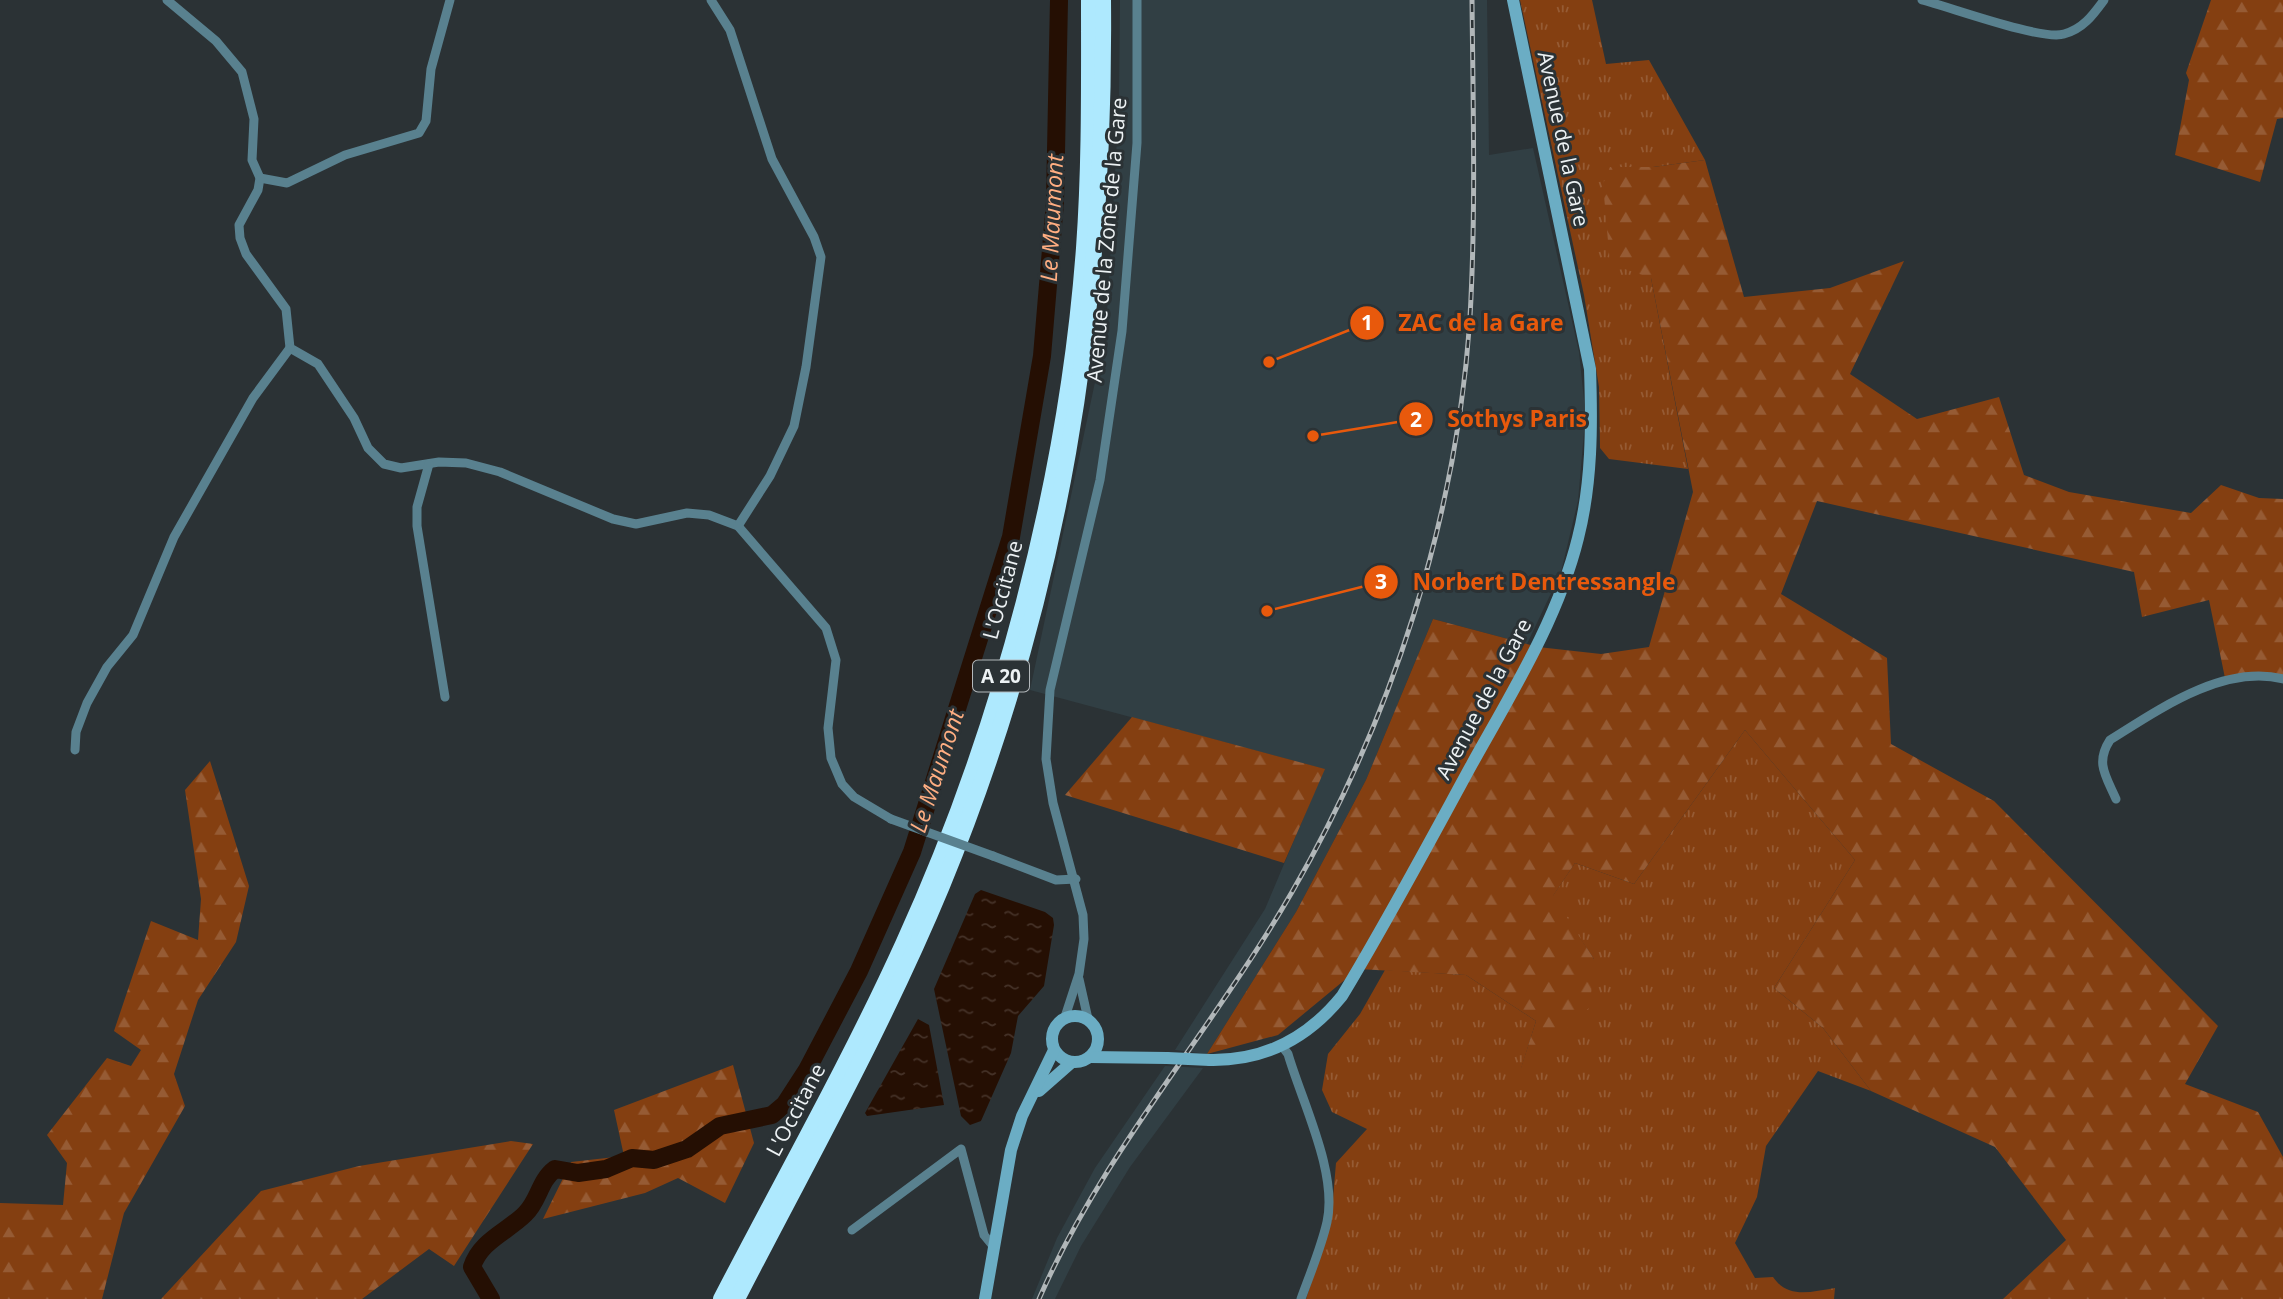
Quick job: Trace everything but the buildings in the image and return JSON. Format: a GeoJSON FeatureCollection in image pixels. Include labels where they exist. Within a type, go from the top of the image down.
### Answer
{"type":"FeatureCollection","features":[{"type":"Feature","properties":{"kind":"highway","name":"L'Occitane"},"geometry":{"type":"LineString","coordinates":[[721,1299],[905,941],[986,726],[1019,618],[1058,444],[1084,250],[1089,153],[1089,0]]}},
{"type":"Feature","properties":{"kind":"highway","name":"L'Occitane"},"geometry":{"type":"LineString","coordinates":[[737,1299],[916,946],[972,810],[1024,649],[1054,533],[1087,345],[1103,132],[1103,0]]}},
{"type":"Feature","properties":{"kind":"street"},"geometry":{"type":"LineString","coordinates":[[75,750],[76,732],[87,704],[107,667],[133,635],[173,537],[253,398],[290,348],[286,309],[246,254],[240,238],[239,225],[258,190],[260,178],[252,160],[254,119],[242,72],[216,41],[167,0]]}},
{"type":"Feature","properties":{"kind":"street"},"geometry":{"type":"LineString","coordinates":[[260,178],[287,183],[345,155],[419,133],[426,121],[431,69],[450,0]]}},
{"type":"Feature","properties":{"kind":"street"},"geometry":{"type":"LineString","coordinates":[[711,0],[730,30],[772,159],[814,237],[821,257],[810,342],[794,426],[770,476],[738,526]]}},
{"type":"Feature","properties":{"kind":"street","name":"Avenue de la Zone de la Gare"},"geometry":{"type":"LineString","coordinates":[[1065,1017],[1079,974],[1084,939],[1083,915],[1076,879],[1054,807],[1046,759],[1049,690],[1100,480],[1122,331],[1137,143],[1137,0]]}},
{"type":"Feature","properties":{"kind":"street","name":"Avenue de la Gare"},"geometry":{"type":"LineString","coordinates":[[1090,1057],[1210,1060],[1254,1057],[1282,1046],[1314,1028],[1342,996],[1354,976],[1527,665],[1564,584],[1588,493],[1590,369],[1513,0]]}},
{"type":"Feature","properties":{"kind":"street"},"geometry":{"type":"LineString","coordinates":[[1922,0],[2038,33],[2063,35],[2088,22],[2104,0]]}},
{"type":"Feature","properties":{"kind":"street"},"geometry":{"type":"LineString","coordinates":[[290,348],[318,363],[354,418],[374,458],[384,464],[401,468],[466,463],[500,472],[613,519],[636,524],[687,513],[709,515],[738,526],[825,628],[836,660],[828,728],[831,758],[842,784],[853,797],[891,818],[1056,880],[1076,879]]}},
{"type":"Feature","properties":{"kind":"street"},"geometry":{"type":"LineString","coordinates":[[429,464],[417,508],[417,526],[445,698]]}},
{"type":"Feature","properties":{"kind":"street"},"geometry":{"type":"LineString","coordinates":[[2116,799],[2101,753],[2110,740],[2200,687],[2244,679],[2283,679]]}},
{"type":"Feature","properties":{"kind":"street","name":"Avenue de la Zone de la Gare"},"geometry":{"type":"LineString","coordinates":[[1079,974],[1088,1019]]}},
{"type":"Feature","properties":{"kind":"street"},"geometry":{"type":"LineString","coordinates":[[985,1299],[1011,1150],[1022,1115],[1034,1096],[1054,1050],[1052,1035],[1059,1022],[1065,1017],[1081,1016],[1088,1019],[1097,1031],[1098,1038],[1090,1057],[1072,1062],[1034,1096]]}},
{"type":"Feature","properties":{"kind":"street"},"geometry":{"type":"LineString","coordinates":[[1098,1038],[1132,1056]]}},
{"type":"Feature","properties":{"kind":"street"},"geometry":{"type":"LineString","coordinates":[[1282,1046],[1288,1054],[1325,1170],[1328,1193],[1327,1220],[1301,1299]]}},
{"type":"Feature","properties":{"kind":"street"},"geometry":{"type":"LineString","coordinates":[[1054,1050],[1072,1062]]}},
{"type":"Feature","properties":{"kind":"street"},"geometry":{"type":"LineString","coordinates":[[852,1230],[961,1149],[984,1235],[993,1246]]}},
{"type":"Feature","properties":{"kind":"shaded area"},"geometry":{"type":"Polygon","coordinates":[[[1120,0],[1487,0],[1489,155],[1533,148],[1579,352],[1584,400],[1578,501],[1561,572],[1527,644],[1433,619],[1366,780],[1296,912],[1207,1054],[1175,1050],[1265,909],[1324,769],[1030,690],[1106,330],[1119,104],[1120,0]]]}},
{"type":"Feature","properties":{"kind":"shaded area"},"geometry":{"type":"Polygon","coordinates":[[[1165,1066],[1203,1068],[1130,1167],[1081,1246],[1055,1299],[1032,1299],[1057,1238],[1095,1168],[1165,1066]]]}},
{"type":"Feature","properties":{"kind":"green space"},"geometry":{"type":"Polygon","coordinates":[[[1520,0],[1592,0],[1606,64],[1649,60],[1705,160],[1653,167],[1610,167],[1651,278],[1688,469],[1609,459],[1600,448],[1599,387],[1584,295],[1520,0]]]}},
{"type":"Feature","properties":{"kind":"green space"},"geometry":{"type":"Polygon","coordinates":[[[2211,0],[2283,0],[2283,118],[2277,119],[2260,182],[2175,155],[2189,80],[2186,73],[2211,0]]]}},
{"type":"Feature","properties":{"kind":"green space"},"geometry":{"type":"Polygon","coordinates":[[[1705,160],[1744,297],[1830,288],[1904,261],[1850,374],[1917,419],[1999,397],[2024,475],[2069,492],[2191,513],[2221,485],[2259,498],[2283,499],[2283,675],[2264,672],[2225,678],[2209,600],[2142,617],[2134,572],[1817,501],[1781,594],[1887,658],[1891,744],[1994,801],[2218,1026],[2185,1084],[2258,1112],[2283,1157],[2283,1299],[2003,1299],[2066,1240],[1995,1147],[1871,1091],[1823,1028],[1774,988],[1855,860],[1745,730],[1634,884],[1575,863],[1553,896],[1594,959],[1590,1007],[1520,1071],[1536,1021],[1466,975],[1358,969],[1278,1035],[1207,1054],[1296,912],[1366,780],[1433,619],[1538,647],[1601,654],[1649,647],[1693,492],[1651,278],[1610,264],[1603,184],[1610,167],[1653,167],[1705,160]]]}},
{"type":"Feature","properties":{"kind":"green space"},"geometry":{"type":"Polygon","coordinates":[[[1132,717],[1325,769],[1284,863],[1065,795],[1132,717]]]}},
{"type":"Feature","properties":{"kind":"green space"},"geometry":{"type":"Polygon","coordinates":[[[1745,730],[1855,860],[1774,988],[1823,1028],[1871,1091],[1818,1071],[1766,1146],[1757,1197],[1735,1243],[1755,1278],[1773,1277],[1786,1289],[1800,1292],[1835,1288],[1834,1299],[1306,1299],[1331,1222],[1336,1163],[1367,1129],[1332,1112],[1322,1090],[1328,1054],[1360,1014],[1385,970],[1466,975],[1536,1021],[1521,1069],[1594,959],[1552,897],[1575,863],[1634,884],[1745,730]]]}},
{"type":"Feature","properties":{"kind":"green space"},"geometry":{"type":"Polygon","coordinates":[[[210,761],[249,886],[236,942],[198,1000],[174,1074],[185,1106],[124,1213],[102,1299],[0,1299],[0,1203],[63,1205],[67,1163],[47,1135],[107,1058],[131,1066],[141,1050],[114,1031],[151,921],[198,940],[201,899],[185,790],[210,761]]]}},
{"type":"Feature","properties":{"kind":"green space"},"geometry":{"type":"Polygon","coordinates":[[[733,1065],[754,1143],[725,1203],[678,1178],[645,1193],[543,1219],[571,1162],[624,1156],[614,1110],[733,1065]]]}},
{"type":"Feature","properties":{"kind":"green space"},"geometry":{"type":"Polygon","coordinates":[[[511,1141],[533,1144],[454,1266],[429,1249],[362,1299],[161,1299],[261,1191],[359,1166],[511,1141]]]}},
{"type":"Feature","properties":{"kind":"water"},"geometry":{"type":"Polygon","coordinates":[[[981,890],[1045,912],[1053,918],[1054,925],[1044,986],[1018,1016],[1011,1053],[981,1121],[970,1125],[961,1116],[934,989],[975,894],[981,890]]]}},
{"type":"Feature","properties":{"kind":"water"},"geometry":{"type":"Polygon","coordinates":[[[918,1019],[929,1025],[944,1105],[867,1116],[865,1113],[918,1019]]]}},
{"type":"Feature","properties":{"kind":"waterway","name":"Le Maumont"},"geometry":{"type":"LineString","coordinates":[[491,1299],[472,1267],[476,1258],[481,1250],[530,1209],[546,1179],[555,1169],[578,1173],[606,1169],[632,1158],[654,1160],[687,1149],[720,1126],[772,1115],[785,1104],[807,1070],[859,971],[912,852],[1011,537],[1042,356],[1055,202],[1059,0]]}},
{"type":"Feature","properties":{"kind":"railway"},"geometry":{"type":"LineString","coordinates":[[1039,1299],[1094,1193],[1228,994],[1292,892],[1328,826],[1360,757],[1389,687],[1414,615],[1451,467],[1463,392],[1470,317],[1474,199],[1472,0]]}},
{"type":"Feature","properties":{"kind":"place","name":"ZAC de la Gare"},"geometry":{"type":"Point","coordinates":[1269,362]}},
{"type":"Feature","properties":{"kind":"place","name":"Sothys Paris"},"geometry":{"type":"Point","coordinates":[1313,436]}},
{"type":"Feature","properties":{"kind":"place","name":"Norbert Dentressangle"},"geometry":{"type":"Point","coordinates":[1267,611]}}]}
